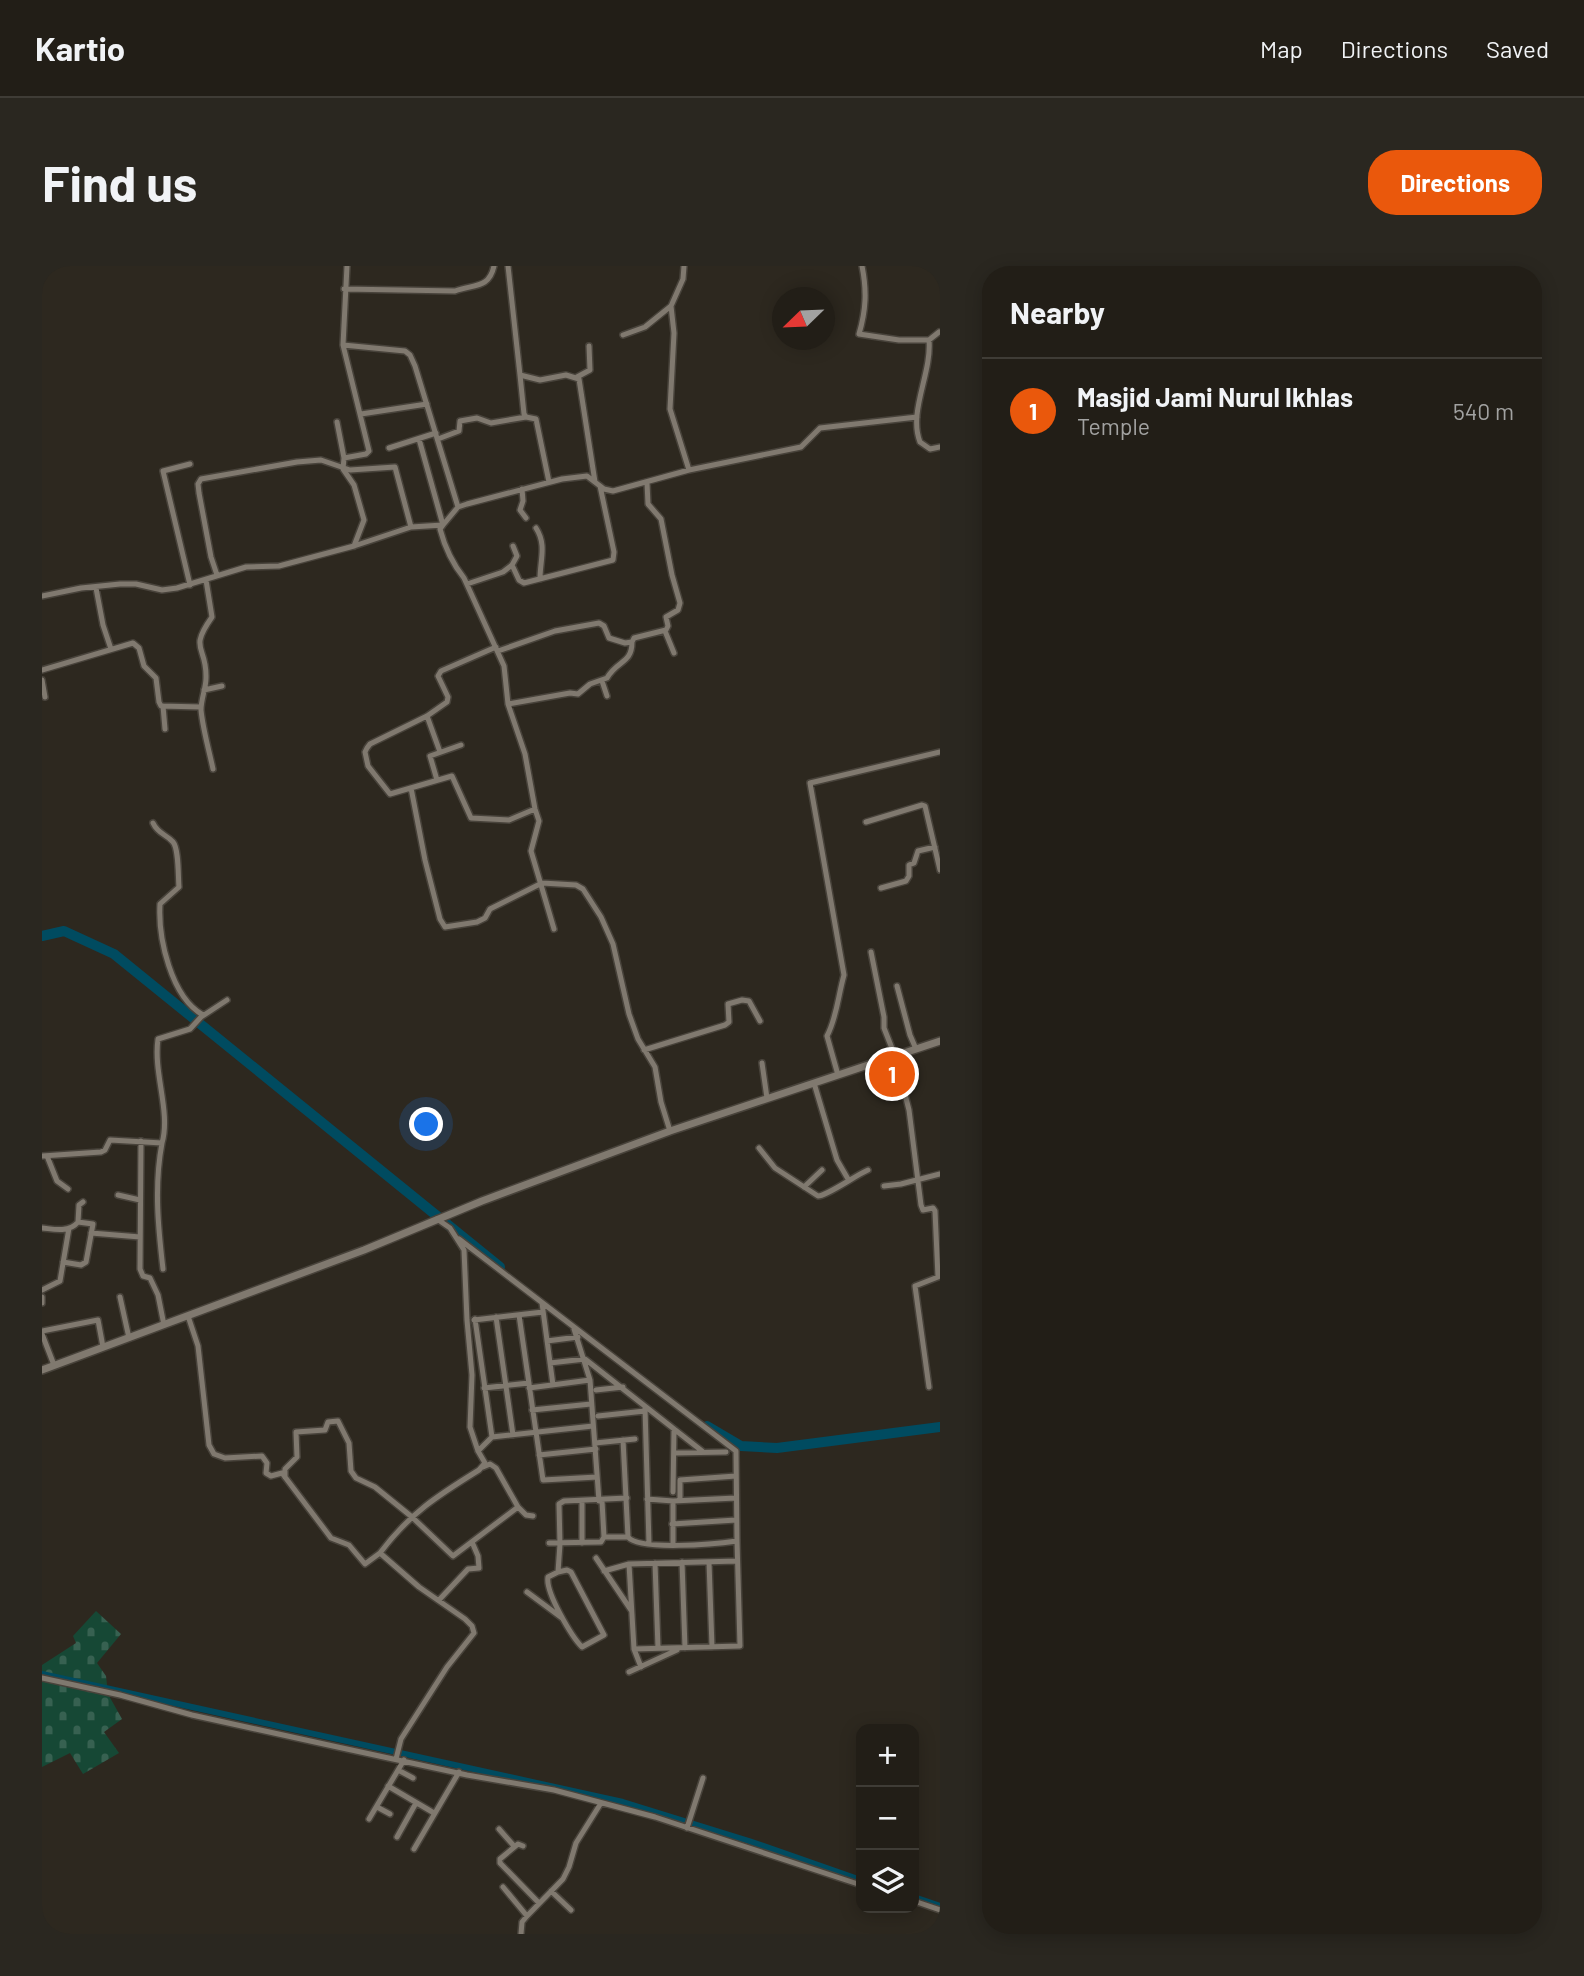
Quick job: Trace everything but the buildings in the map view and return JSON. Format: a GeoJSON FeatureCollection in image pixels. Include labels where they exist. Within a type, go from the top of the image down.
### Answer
{"type":"FeatureCollection","features":[{"type":"Feature","properties":{"kind":"street"},"geometry":{"type":"LineString","coordinates":[[344,458],[369,451],[343,345],[347,266]]}},
{"type":"Feature","properties":{"kind":"street"},"geometry":{"type":"LineString","coordinates":[[344,289],[454,291],[484,284],[489,280],[494,266]]}},
{"type":"Feature","properties":{"kind":"street"},"geometry":{"type":"LineString","coordinates":[[508,266],[521,400],[526,417]]}},
{"type":"Feature","properties":{"kind":"street"},"geometry":{"type":"LineString","coordinates":[[623,335],[649,325],[671,306],[683,279],[684,266]]}},
{"type":"Feature","properties":{"kind":"street"},"geometry":{"type":"LineString","coordinates":[[862,266],[867,298],[859,334],[899,340],[929,340],[939,332]]}},
{"type":"Feature","properties":{"kind":"street"},"geometry":{"type":"LineString","coordinates":[[671,306],[674,333],[671,413],[689,470]]}},
{"type":"Feature","properties":{"kind":"street"},"geometry":{"type":"LineString","coordinates":[[929,340],[933,362],[917,417],[920,442],[930,449],[940,447]]}},
{"type":"Feature","properties":{"kind":"street"},"geometry":{"type":"LineString","coordinates":[[343,345],[407,352],[415,366],[458,507]]}},
{"type":"Feature","properties":{"kind":"street"},"geometry":{"type":"LineString","coordinates":[[520,375],[540,380],[566,375],[577,377],[590,370],[589,346]]}},
{"type":"Feature","properties":{"kind":"street"},"geometry":{"type":"LineString","coordinates":[[512,565],[521,582],[613,560],[614,552],[577,377]]}},
{"type":"Feature","properties":{"kind":"street"},"geometry":{"type":"LineString","coordinates":[[361,414],[427,404]]}},
{"type":"Feature","properties":{"kind":"street"},"geometry":{"type":"LineString","coordinates":[[389,448],[419,439],[456,434],[460,421],[463,420],[483,419],[491,423],[526,417],[536,419],[549,482]]}},
{"type":"Feature","properties":{"kind":"street"},"geometry":{"type":"LineString","coordinates":[[554,929],[530,847],[538,831],[539,821],[525,754],[508,704],[504,666],[467,584],[446,552],[440,529],[458,507],[549,482],[582,475],[613,491],[689,470],[801,447],[820,428],[917,417]]}},
{"type":"Feature","properties":{"kind":"street"},"geometry":{"type":"LineString","coordinates":[[337,422],[344,458],[342,469],[354,485],[364,520],[354,546]]}},
{"type":"Feature","properties":{"kind":"street"},"geometry":{"type":"LineString","coordinates":[[419,439],[443,525]]}},
{"type":"Feature","properties":{"kind":"street"},"geometry":{"type":"LineString","coordinates":[[217,575],[199,493],[198,484],[201,479],[321,460],[342,469],[396,468],[411,527]]}},
{"type":"Feature","properties":{"kind":"street"},"geometry":{"type":"LineString","coordinates":[[190,464],[163,471],[190,585]]}},
{"type":"Feature","properties":{"kind":"street"},"geometry":{"type":"LineString","coordinates":[[508,704],[569,692],[578,694],[590,684],[607,678],[611,669],[627,660],[634,638],[665,631],[668,626],[666,617],[678,610],[680,603],[661,519],[648,504],[648,483]]}},
{"type":"Feature","properties":{"kind":"street"},"geometry":{"type":"LineString","coordinates":[[522,489],[523,501],[520,510],[526,518]]}},
{"type":"Feature","properties":{"kind":"street"},"geometry":{"type":"LineString","coordinates":[[42,596],[81,588],[128,584],[162,590],[190,585],[246,567],[279,566],[411,527],[443,525]]}},
{"type":"Feature","properties":{"kind":"street"},"geometry":{"type":"LineString","coordinates":[[536,528],[543,548],[541,579]]}},
{"type":"Feature","properties":{"kind":"street"},"geometry":{"type":"LineString","coordinates":[[467,584],[503,572],[512,565],[517,556],[513,546]]}},
{"type":"Feature","properties":{"kind":"street"},"geometry":{"type":"LineString","coordinates":[[205,580],[212,617],[200,637],[206,677],[201,707],[214,769]]}},
{"type":"Feature","properties":{"kind":"street"},"geometry":{"type":"LineString","coordinates":[[96,588],[111,649]]}},
{"type":"Feature","properties":{"kind":"street"},"geometry":{"type":"LineString","coordinates":[[535,809],[509,820],[471,818],[454,778],[450,776],[388,793],[368,766],[365,752],[370,744],[428,716],[448,699],[438,677],[441,670],[555,631],[599,623],[604,626],[611,639],[632,642]]}},
{"type":"Feature","properties":{"kind":"street"},"geometry":{"type":"LineString","coordinates":[[665,631],[674,653]]}},
{"type":"Feature","properties":{"kind":"street"},"geometry":{"type":"LineString","coordinates":[[42,670],[133,643],[139,648],[144,666],[156,678],[165,729]]}},
{"type":"Feature","properties":{"kind":"street"},"geometry":{"type":"LineString","coordinates":[[42,680],[45,697]]}},
{"type":"Feature","properties":{"kind":"street"},"geometry":{"type":"LineString","coordinates":[[601,681],[607,696]]}},
{"type":"Feature","properties":{"kind":"street"},"geometry":{"type":"LineString","coordinates":[[204,690],[222,686]]}},
{"type":"Feature","properties":{"kind":"street"},"geometry":{"type":"LineString","coordinates":[[163,706],[201,707]]}},
{"type":"Feature","properties":{"kind":"street"},"geometry":{"type":"LineString","coordinates":[[428,716],[440,752]]}},
{"type":"Feature","properties":{"kind":"street"},"geometry":{"type":"LineString","coordinates":[[437,780],[429,757],[461,745]]}},
{"type":"Feature","properties":{"kind":"street"},"geometry":{"type":"LineString","coordinates":[[838,1075],[827,1036],[835,1021],[844,975],[810,783],[940,752]]}},
{"type":"Feature","properties":{"kind":"street"},"geometry":{"type":"LineString","coordinates":[[411,788],[425,860],[440,919],[445,926],[477,922],[485,918],[490,909],[542,883],[576,885],[590,898],[601,916],[612,944],[629,1014],[655,1067],[661,1102],[670,1131]]}},
{"type":"Feature","properties":{"kind":"street"},"geometry":{"type":"LineString","coordinates":[[866,822],[924,806],[928,811],[940,868]]}},
{"type":"Feature","properties":{"kind":"street"},"geometry":{"type":"LineString","coordinates":[[153,823],[160,834],[171,839],[176,848],[179,887],[160,904],[164,941],[180,994],[187,1004],[202,1016]]}},
{"type":"Feature","properties":{"kind":"street"},"geometry":{"type":"LineString","coordinates":[[881,888],[906,881],[909,865],[914,863],[918,851],[935,847]]}},
{"type":"Feature","properties":{"kind":"street"},"geometry":{"type":"LineString","coordinates":[[870,952],[884,1028],[895,1056],[909,1110],[922,1208],[935,1211],[937,1279],[915,1286],[929,1387]]}},
{"type":"Feature","properties":{"kind":"street"},"geometry":{"type":"LineString","coordinates":[[897,986],[916,1049]]}},
{"type":"Feature","properties":{"kind":"street"},"geometry":{"type":"LineString","coordinates":[[163,1269],[160,1226],[156,1212],[156,1180],[166,1128],[158,1082],[158,1039],[190,1029],[202,1016],[227,1000]]}},
{"type":"Feature","properties":{"kind":"street"},"geometry":{"type":"LineString","coordinates":[[645,1050],[725,1025],[730,1021],[727,1007],[734,1001],[749,1001],[760,1021]]}},
{"type":"Feature","properties":{"kind":"street"},"geometry":{"type":"LineString","coordinates":[[42,1370],[364,1250],[454,1212],[670,1131],[940,1041]]}},
{"type":"Feature","properties":{"kind":"street"},"geometry":{"type":"LineString","coordinates":[[762,1063],[767,1098]]}},
{"type":"Feature","properties":{"kind":"street"},"geometry":{"type":"LineString","coordinates":[[814,1083],[837,1160],[848,1179]]}},
{"type":"Feature","properties":{"kind":"street"},"geometry":{"type":"LineString","coordinates":[[68,1189],[57,1181],[44,1156],[104,1151],[110,1140],[162,1143]]}},
{"type":"Feature","properties":{"kind":"street"},"geometry":{"type":"LineString","coordinates":[[141,1141],[141,1273],[150,1278],[156,1291],[164,1325]]}},
{"type":"Feature","properties":{"kind":"street"},"geometry":{"type":"LineString","coordinates":[[758,1148],[775,1168],[821,1197],[848,1179],[868,1170]]}},
{"type":"Feature","properties":{"kind":"street"},"geometry":{"type":"LineString","coordinates":[[804,1187],[822,1170]]}},
{"type":"Feature","properties":{"kind":"street"},"geometry":{"type":"LineString","coordinates":[[884,1186],[940,1174]]}},
{"type":"Feature","properties":{"kind":"street"},"geometry":{"type":"LineString","coordinates":[[118,1195],[140,1200]]}},
{"type":"Feature","properties":{"kind":"street"},"geometry":{"type":"LineString","coordinates":[[42,1228],[74,1227],[78,1222],[79,1205],[83,1202]]}},
{"type":"Feature","properties":{"kind":"street"},"geometry":{"type":"LineString","coordinates":[[437,1219],[450,1228],[464,1250],[472,1375],[470,1427],[478,1451],[484,1459],[483,1467]]}},
{"type":"Feature","properties":{"kind":"street"},"geometry":{"type":"LineString","coordinates":[[63,1262],[81,1265],[86,1262],[93,1224],[78,1222]]}},
{"type":"Feature","properties":{"kind":"street"},"geometry":{"type":"LineString","coordinates":[[42,1290],[60,1281],[69,1228]]}},
{"type":"Feature","properties":{"kind":"street"},"geometry":{"type":"LineString","coordinates":[[91,1233],[140,1237]]}},
{"type":"Feature","properties":{"kind":"street"},"geometry":{"type":"LineString","coordinates":[[458,1238],[736,1451],[740,1646],[634,1649]]}},
{"type":"Feature","properties":{"kind":"street"},"geometry":{"type":"LineString","coordinates":[[42,1297],[42,1303]]}},
{"type":"Feature","properties":{"kind":"street"},"geometry":{"type":"LineString","coordinates":[[120,1297],[129,1338]]}},
{"type":"Feature","properties":{"kind":"street"},"geometry":{"type":"LineString","coordinates":[[542,1303],[553,1385]]}},
{"type":"Feature","properties":{"kind":"street"},"geometry":{"type":"LineString","coordinates":[[467,1320],[543,1312]]}},
{"type":"Feature","properties":{"kind":"street"},"geometry":{"type":"LineString","coordinates":[[519,1315],[543,1480],[597,1477]]}},
{"type":"Feature","properties":{"kind":"street"},"geometry":{"type":"LineString","coordinates":[[188,1316],[198,1346],[211,1449],[214,1454],[222,1458],[262,1456],[267,1463],[268,1476],[279,1473],[285,1477],[331,1538],[349,1545],[365,1564],[380,1553],[420,1508],[490,1464],[496,1468],[518,1507],[526,1515],[533,1516]]}},
{"type":"Feature","properties":{"kind":"street"},"geometry":{"type":"LineString","coordinates":[[496,1317],[513,1435]]}},
{"type":"Feature","properties":{"kind":"street"},"geometry":{"type":"LineString","coordinates":[[475,1319],[492,1437]]}},
{"type":"Feature","properties":{"kind":"street"},"geometry":{"type":"LineString","coordinates":[[54,1365],[42,1333],[98,1320],[103,1347]]}},
{"type":"Feature","properties":{"kind":"street"},"geometry":{"type":"LineString","coordinates":[[550,1544],[601,1542],[604,1537],[590,1380],[573,1327]]}},
{"type":"Feature","properties":{"kind":"street"},"geometry":{"type":"LineString","coordinates":[[547,1341],[578,1337]]}},
{"type":"Feature","properties":{"kind":"street"},"geometry":{"type":"LineString","coordinates":[[550,1363],[585,1359],[623,1387],[645,1409],[702,1451]]}},
{"type":"Feature","properties":{"kind":"street"},"geometry":{"type":"LineString","coordinates":[[484,1388],[553,1385],[590,1380]]}},
{"type":"Feature","properties":{"kind":"street"},"geometry":{"type":"LineString","coordinates":[[596,1390],[623,1387]]}},
{"type":"Feature","properties":{"kind":"street"},"geometry":{"type":"LineString","coordinates":[[532,1409],[591,1404]]}},
{"type":"Feature","properties":{"kind":"street"},"geometry":{"type":"LineString","coordinates":[[598,1416],[645,1409]]}},
{"type":"Feature","properties":{"kind":"street"},"geometry":{"type":"LineString","coordinates":[[645,1409],[649,1544]]}},
{"type":"Feature","properties":{"kind":"street"},"geometry":{"type":"LineString","coordinates":[[285,1477],[285,1469],[297,1457],[296,1432],[325,1430],[328,1422],[338,1420],[349,1443],[351,1471],[356,1478],[375,1487],[454,1557],[518,1507]]}},
{"type":"Feature","properties":{"kind":"street"},"geometry":{"type":"LineString","coordinates":[[478,1451],[492,1437],[593,1426]]}},
{"type":"Feature","properties":{"kind":"street"},"geometry":{"type":"LineString","coordinates":[[673,1492],[674,1429]]}},
{"type":"Feature","properties":{"kind":"street"},"geometry":{"type":"LineString","coordinates":[[539,1455],[635,1439]]}},
{"type":"Feature","properties":{"kind":"street"},"geometry":{"type":"LineString","coordinates":[[623,1440],[628,1537]]}},
{"type":"Feature","properties":{"kind":"street"},"geometry":{"type":"LineString","coordinates":[[674,1453],[726,1452]]}},
{"type":"Feature","properties":{"kind":"street"},"geometry":{"type":"LineString","coordinates":[[680,1500],[680,1480],[736,1476]]}},
{"type":"Feature","properties":{"kind":"street"},"geometry":{"type":"LineString","coordinates":[[647,1499],[673,1501],[736,1498]]}},
{"type":"Feature","properties":{"kind":"street"},"geometry":{"type":"LineString","coordinates":[[558,1572],[559,1504],[564,1501],[626,1499]]}},
{"type":"Feature","properties":{"kind":"street"},"geometry":{"type":"LineString","coordinates":[[582,1501],[582,1543]]}},
{"type":"Feature","properties":{"kind":"street"},"geometry":{"type":"LineString","coordinates":[[673,1501],[673,1545]]}},
{"type":"Feature","properties":{"kind":"street"},"geometry":{"type":"LineString","coordinates":[[672,1524],[736,1520]]}},
{"type":"Feature","properties":{"kind":"street"},"geometry":{"type":"LineString","coordinates":[[604,1537],[628,1537],[632,1541],[673,1545],[737,1541]]}},
{"type":"Feature","properties":{"kind":"street"},"geometry":{"type":"LineString","coordinates":[[439,1600],[468,1569],[479,1568],[478,1556],[472,1542]]}},
{"type":"Feature","properties":{"kind":"street"},"geometry":{"type":"LineString","coordinates":[[380,1553],[419,1587],[466,1619],[474,1633],[447,1667],[401,1739],[396,1757]]}},
{"type":"Feature","properties":{"kind":"street"},"geometry":{"type":"LineString","coordinates":[[596,1558],[631,1610]]}},
{"type":"Feature","properties":{"kind":"street"},"geometry":{"type":"LineString","coordinates":[[604,1571],[629,1564],[737,1561]]}},
{"type":"Feature","properties":{"kind":"street"},"geometry":{"type":"LineString","coordinates":[[709,1562],[712,1647]]}},
{"type":"Feature","properties":{"kind":"street"},"geometry":{"type":"LineString","coordinates":[[655,1563],[658,1648]]}},
{"type":"Feature","properties":{"kind":"street"},"geometry":{"type":"LineString","coordinates":[[682,1563],[684,1648]]}},
{"type":"Feature","properties":{"kind":"street"},"geometry":{"type":"LineString","coordinates":[[629,1564],[634,1649],[641,1667]]}},
{"type":"Feature","properties":{"kind":"street"},"geometry":{"type":"LineString","coordinates":[[558,1572],[571,1572],[604,1635],[582,1647],[547,1584],[548,1577],[558,1572]]}},
{"type":"Feature","properties":{"kind":"street"},"geometry":{"type":"LineString","coordinates":[[527,1592],[565,1619]]}},
{"type":"Feature","properties":{"kind":"street"},"geometry":{"type":"LineString","coordinates":[[629,1672],[684,1648]]}},
{"type":"Feature","properties":{"kind":"street"},"geometry":{"type":"LineString","coordinates":[[42,1678],[120,1695],[191,1715],[554,1790],[688,1826],[856,1883]]}},
{"type":"Feature","properties":{"kind":"street"},"geometry":{"type":"LineString","coordinates":[[369,1819],[404,1760]]}},
{"type":"Feature","properties":{"kind":"street"},"geometry":{"type":"LineString","coordinates":[[398,1770],[412,1778]]}},
{"type":"Feature","properties":{"kind":"street"},"geometry":{"type":"LineString","coordinates":[[414,1849],[459,1772]]}},
{"type":"Feature","properties":{"kind":"street"},"geometry":{"type":"LineString","coordinates":[[688,1826],[703,1778]]}},
{"type":"Feature","properties":{"kind":"street"},"geometry":{"type":"LineString","coordinates":[[388,1786],[435,1813]]}},
{"type":"Feature","properties":{"kind":"street"},"geometry":{"type":"LineString","coordinates":[[397,1837],[416,1803]]}},
{"type":"Feature","properties":{"kind":"street"},"geometry":{"type":"LineString","coordinates":[[521,1934],[522,1922],[566,1874],[576,1843],[601,1803]]}},
{"type":"Feature","properties":{"kind":"street"},"geometry":{"type":"LineString","coordinates":[[377,1807],[390,1814]]}},
{"type":"Feature","properties":{"kind":"street"},"geometry":{"type":"LineString","coordinates":[[499,1829],[514,1846]]}},
{"type":"Feature","properties":{"kind":"street"},"geometry":{"type":"LineString","coordinates":[[523,1846],[514,1846],[500,1859],[500,1863],[539,1903]]}},
{"type":"Feature","properties":{"kind":"street"},"geometry":{"type":"LineString","coordinates":[[503,1887],[527,1916]]}},
{"type":"Feature","properties":{"kind":"street"},"geometry":{"type":"LineString","coordinates":[[551,1891],[571,1910]]}},
{"type":"Feature","properties":{"kind":"street"},"geometry":{"type":"LineString","coordinates":[[919,1903],[940,1910]]}},
{"type":"Feature","properties":{"kind":"green space"},"geometry":{"type":"Polygon","coordinates":[[[96,1611],[121,1634],[97,1663],[106,1676],[108,1694],[122,1719],[104,1732],[119,1753],[83,1774],[70,1753],[42,1767],[42,1665],[76,1643],[73,1636],[96,1611]]]}},
{"type":"Feature","properties":{"kind":"waterway"},"geometry":{"type":"LineString","coordinates":[[42,936],[64,931],[114,954],[500,1267]]}},
{"type":"Feature","properties":{"kind":"waterway"},"geometry":{"type":"LineString","coordinates":[[707,1426],[741,1446],[777,1448],[940,1427]]}},
{"type":"Feature","properties":{"kind":"waterway"},"geometry":{"type":"LineString","coordinates":[[42,1674],[623,1802],[749,1841],[856,1878]]}},
{"type":"Feature","properties":{"kind":"waterway"},"geometry":{"type":"LineString","coordinates":[[919,1899],[940,1906]]}},
{"type":"Feature","properties":{"kind":"place","name":"Masjid Jami Nurul Ikhlas"},"geometry":{"type":"Point","coordinates":[892,1074]}}]}
